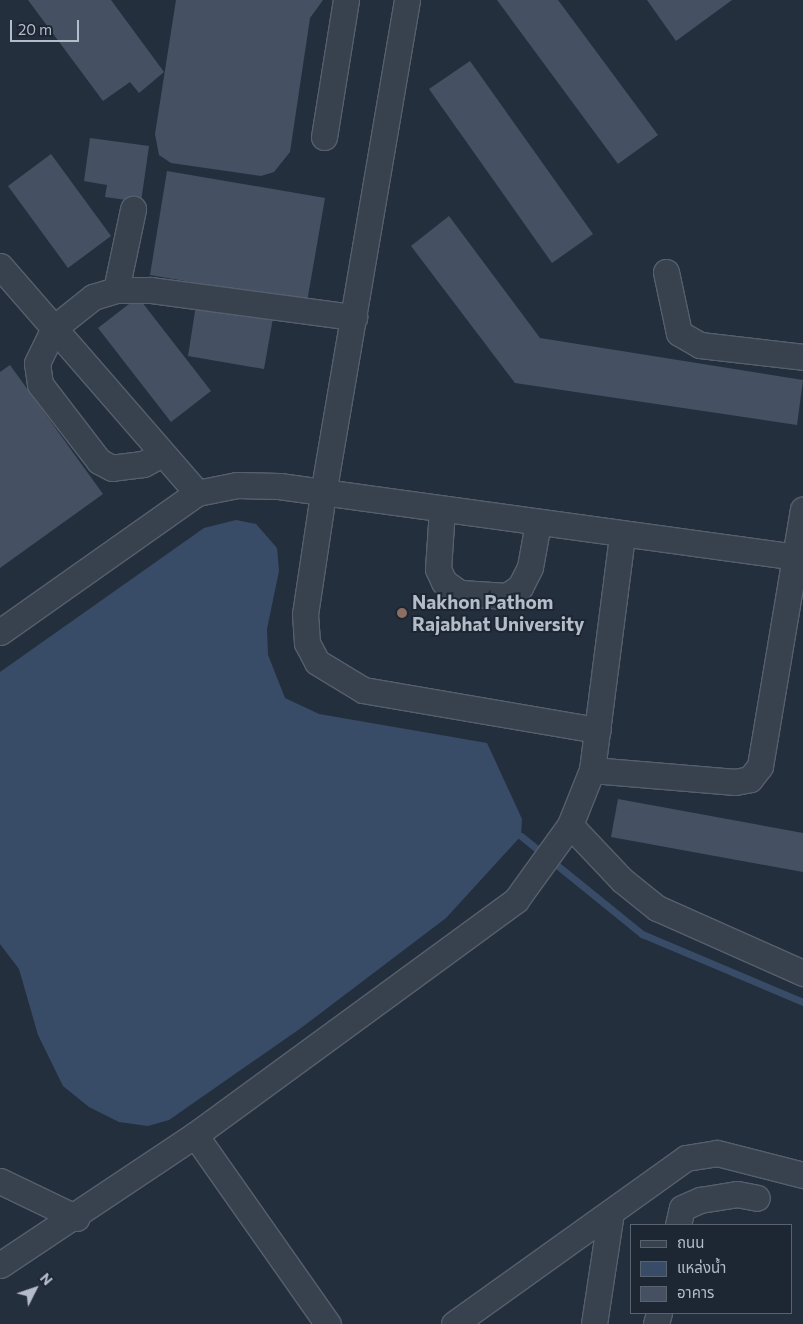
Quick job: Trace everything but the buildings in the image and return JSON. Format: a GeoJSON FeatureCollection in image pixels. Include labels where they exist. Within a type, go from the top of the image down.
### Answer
{"type":"FeatureCollection","features":[{"type":"Feature","properties":{"kind":"lane"},"geometry":{"type":"LineString","coordinates":[[324,137],[346,0]]}},
{"type":"Feature","properties":{"kind":"lane"},"geometry":{"type":"LineString","coordinates":[[407,0],[323,494],[305,614],[307,643],[317,662],[364,690],[598,730]]}},
{"type":"Feature","properties":{"kind":"lane"},"geometry":{"type":"LineString","coordinates":[[116,290],[133,209]]}},
{"type":"Feature","properties":{"kind":"lane"},"geometry":{"type":"LineString","coordinates":[[0,266],[196,493]]}},
{"type":"Feature","properties":{"kind":"lane"},"geometry":{"type":"LineString","coordinates":[[666,272],[679,333],[700,345],[803,357]]}},
{"type":"Feature","properties":{"kind":"lane"},"geometry":{"type":"LineString","coordinates":[[162,454],[124,469],[99,460],[40,384],[37,363],[54,328],[93,297],[116,290],[151,290],[354,317]]}},
{"type":"Feature","properties":{"kind":"lane"},"geometry":{"type":"LineString","coordinates":[[0,632],[196,493],[237,485],[442,509],[622,536],[799,557]]}},
{"type":"Feature","properties":{"kind":"lane"},"geometry":{"type":"LineString","coordinates":[[442,509],[438,569],[444,582],[460,593],[506,596],[520,587],[530,567],[538,523]]}},
{"type":"Feature","properties":{"kind":"lane"},"geometry":{"type":"LineString","coordinates":[[592,770],[735,782],[750,779],[760,766],[799,557],[803,510]]}},
{"type":"Feature","properties":{"kind":"lane"},"geometry":{"type":"LineString","coordinates":[[0,1265],[77,1218],[195,1135],[488,924],[516,900],[567,830],[592,770],[622,536]]}},
{"type":"Feature","properties":{"kind":"lane"},"geometry":{"type":"LineString","coordinates":[[567,830],[622,880],[657,908],[803,973]]}},
{"type":"Feature","properties":{"kind":"lane"},"geometry":{"type":"LineString","coordinates":[[195,1135],[328,1324]]}},
{"type":"Feature","properties":{"kind":"lane"},"geometry":{"type":"LineString","coordinates":[[454,1324],[686,1158],[701,1152],[803,1175]]}},
{"type":"Feature","properties":{"kind":"lane"},"geometry":{"type":"LineString","coordinates":[[0,1181],[77,1218]]}},
{"type":"Feature","properties":{"kind":"lane"},"geometry":{"type":"LineString","coordinates":[[678,1224],[682,1208],[700,1200],[737,1194],[757,1198]]}},
{"type":"Feature","properties":{"kind":"lane"},"geometry":{"type":"LineString","coordinates":[[594,1324],[611,1212]]}},
{"type":"Feature","properties":{"kind":"water"},"geometry":{"type":"Polygon","coordinates":[[[236,520],[256,524],[277,548],[279,571],[267,629],[268,655],[285,698],[319,714],[487,743],[522,819],[521,836],[446,918],[301,1028],[169,1120],[148,1126],[119,1122],[89,1107],[63,1086],[38,1035],[19,969],[0,944],[0,672],[204,528],[236,520]]]}},
{"type":"Feature","properties":{"kind":"waterway"},"geometry":{"type":"LineString","coordinates":[[521,836],[642,934],[803,1002]]}},
{"type":"Feature","properties":{"kind":"place","name":"Nakhon Pathom Rajabhat University"},"geometry":{"type":"Point","coordinates":[402,613]}}]}
